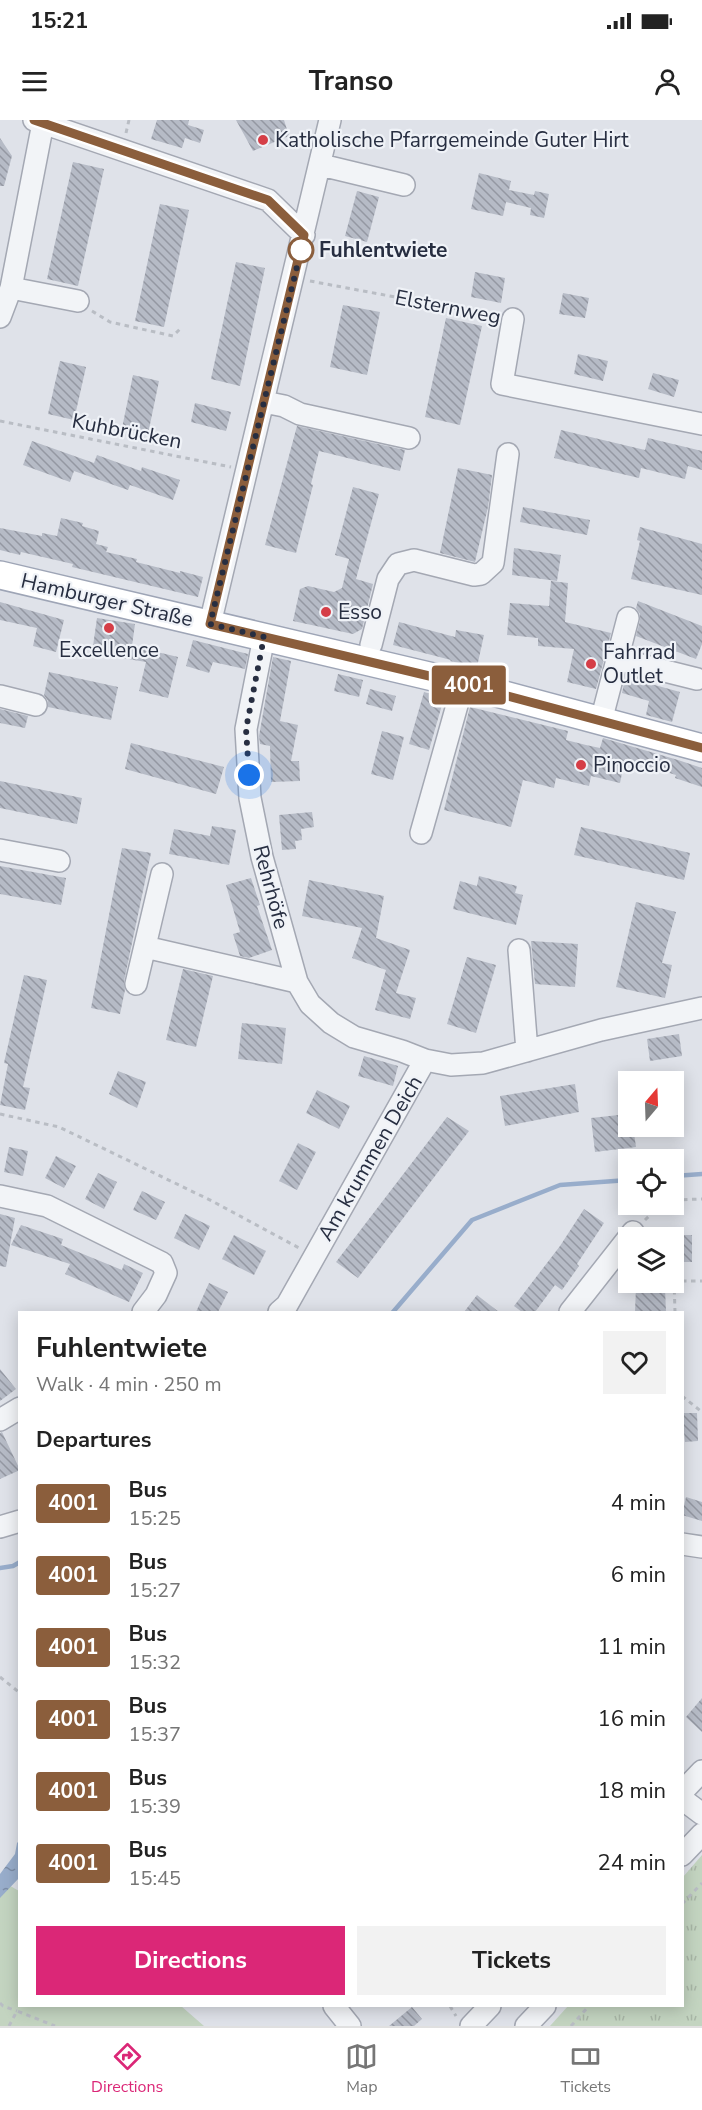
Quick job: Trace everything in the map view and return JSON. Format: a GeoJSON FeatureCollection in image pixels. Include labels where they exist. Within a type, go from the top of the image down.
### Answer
{"type":"FeatureCollection","features":[{"type":"Feature","properties":{"kind":"main road","name":"Hamburger Straße"},"geometry":{"type":"LineString","coordinates":[[0,575],[463,684],[702,748]]}},
{"type":"Feature","properties":{"kind":"street"},"geometry":{"type":"LineString","coordinates":[[210,624],[330,120]]}},
{"type":"Feature","properties":{"kind":"street"},"geometry":{"type":"LineString","coordinates":[[0,317],[11,288],[39,122],[268,200],[304,235]]}},
{"type":"Feature","properties":{"kind":"street"},"geometry":{"type":"LineString","coordinates":[[321,165],[404,185]]}},
{"type":"Feature","properties":{"kind":"street"},"geometry":{"type":"LineString","coordinates":[[11,288],[78,302]]}},
{"type":"Feature","properties":{"kind":"street","name":"Elsternweg"},"geometry":{"type":"LineString","coordinates":[[513,319],[502,384],[702,424]]}},
{"type":"Feature","properties":{"kind":"street"},"geometry":{"type":"LineString","coordinates":[[264,402],[284,406],[300,414],[409,438]]}},
{"type":"Feature","properties":{"kind":"street"},"geometry":{"type":"LineString","coordinates":[[371,645],[388,579],[398,564],[414,560],[474,575],[481,574],[493,563],[508,454]]}},
{"type":"Feature","properties":{"kind":"street"},"geometry":{"type":"LineString","coordinates":[[601,721],[628,618]]}},
{"type":"Feature","properties":{"kind":"street","name":"Rehrhöfe"},"geometry":{"type":"LineString","coordinates":[[264,637],[246,729],[250,798],[262,857],[297,982],[310,1004],[331,1023],[354,1037],[425,1060]]}},
{"type":"Feature","properties":{"kind":"street"},"geometry":{"type":"LineString","coordinates":[[617,659],[697,679]]}},
{"type":"Feature","properties":{"kind":"street"},"geometry":{"type":"LineString","coordinates":[[421,833],[463,684]]}},
{"type":"Feature","properties":{"kind":"street"},"geometry":{"type":"LineString","coordinates":[[0,696],[36,705]]}},
{"type":"Feature","properties":{"kind":"street"},"geometry":{"type":"LineString","coordinates":[[0,850],[59,861]]}},
{"type":"Feature","properties":{"kind":"street"},"geometry":{"type":"LineString","coordinates":[[136,984],[162,874]]}},
{"type":"Feature","properties":{"kind":"street"},"geometry":{"type":"LineString","coordinates":[[145,947],[297,982]]}},
{"type":"Feature","properties":{"kind":"street"},"geometry":{"type":"LineString","coordinates":[[519,950],[527,1051]]}},
{"type":"Feature","properties":{"kind":"street","name":"Am krummen Deich"},"geometry":{"type":"LineString","coordinates":[[280,1311],[287,1305],[425,1060],[451,1065],[483,1063],[601,1030],[702,1008]]}},
{"type":"Feature","properties":{"kind":"street"},"geometry":{"type":"LineString","coordinates":[[0,1196],[47,1206],[162,1263],[166,1273],[156,1295],[144,1311]]}},
{"type":"Feature","properties":{"kind":"street"},"geometry":{"type":"LineString","coordinates":[[571,1311],[618,1251]]}},
{"type":"Feature","properties":{"kind":"street"},"geometry":{"type":"LineString","coordinates":[[0,1419],[18,1409]]}},
{"type":"Feature","properties":{"kind":"street"},"geometry":{"type":"LineString","coordinates":[[0,1527],[18,1522]]}},
{"type":"Feature","properties":{"kind":"street"},"geometry":{"type":"LineString","coordinates":[[684,1544],[702,1547]]}},
{"type":"Feature","properties":{"kind":"street"},"geometry":{"type":"LineString","coordinates":[[684,1790],[702,1771]]}},
{"type":"Feature","properties":{"kind":"street"},"geometry":{"type":"LineString","coordinates":[[684,1800],[702,1814]]}},
{"type":"Feature","properties":{"kind":"street"},"geometry":{"type":"LineString","coordinates":[[684,1853],[702,1834]]}},
{"type":"Feature","properties":{"kind":"street"},"geometry":{"type":"LineString","coordinates":[[335,2007],[350,2026]]}},
{"type":"Feature","properties":{"kind":"street"},"geometry":{"type":"LineString","coordinates":[[471,2026],[489,2007]]}},
{"type":"Feature","properties":{"kind":"street"},"geometry":{"type":"LineString","coordinates":[[526,2026],[544,2007]]}},
{"type":"Feature","properties":{"kind":"path","name":"Elsternweg"},"geometry":{"type":"LineString","coordinates":[[294,278],[513,319]]}},
{"type":"Feature","properties":{"kind":"path"},"geometry":{"type":"LineString","coordinates":[[78,302],[110,322],[172,336],[181,328]]}},
{"type":"Feature","properties":{"kind":"path","name":"Kuhbrücken"},"geometry":{"type":"LineString","coordinates":[[0,421],[247,470]]}},
{"type":"Feature","properties":{"kind":"path"},"geometry":{"type":"LineString","coordinates":[[0,1114],[59,1127],[212,1201],[314,1256]]}},
{"type":"Feature","properties":{"kind":"path"},"geometry":{"type":"LineString","coordinates":[[684,1200],[702,1199]]}},
{"type":"Feature","properties":{"kind":"path"},"geometry":{"type":"LineString","coordinates":[[638,1227],[650,1215]]}},
{"type":"Feature","properties":{"kind":"path"},"geometry":{"type":"LineString","coordinates":[[684,1281],[702,1281]]}},
{"type":"Feature","properties":{"kind":"path"},"geometry":{"type":"LineString","coordinates":[[674,1293],[675,1311]]}},
{"type":"Feature","properties":{"kind":"path"},"geometry":{"type":"LineString","coordinates":[[684,1398],[702,1412]]}},
{"type":"Feature","properties":{"kind":"path"},"geometry":{"type":"LineString","coordinates":[[1,1678],[18,1691]]}},
{"type":"Feature","properties":{"kind":"path"},"geometry":{"type":"LineString","coordinates":[[684,1902],[702,1883]]}},
{"type":"Feature","properties":{"kind":"path"},"geometry":{"type":"LineString","coordinates":[[0,2003],[55,2026]]}},
{"type":"Feature","properties":{"kind":"path"},"geometry":{"type":"LineString","coordinates":[[571,2026],[588,2007]]}},
{"type":"Feature","properties":{"kind":"path"},"geometry":{"type":"LineString","coordinates":[[9,2026],[17,2011]]}},
{"type":"Feature","properties":{"kind":"green space"},"geometry":{"type":"Polygon","coordinates":[[[702,1855],[702,2026],[550,2026],[567,2007],[684,2007],[684,1876],[702,1855]]]}},
{"type":"Feature","properties":{"kind":"green space"},"geometry":{"type":"Polygon","coordinates":[[[0,1880],[18,1890],[18,2007],[182,2007],[204,2026],[0,2026],[0,1880]]]}},
{"type":"Feature","properties":{"kind":"water"},"geometry":{"type":"Polygon","coordinates":[[[17,1843],[18,1879],[0,1898],[0,1874],[15,1854],[17,1843]]]}},
{"type":"Feature","properties":{"kind":"building"},"geometry":{"type":"Polygon","coordinates":[[[157,120],[189,120],[188,125],[204,130],[200,143],[185,138],[182,148],[151,139],[157,120]]]}},
{"type":"Feature","properties":{"kind":"building","name":"Katholische Pfarrgemeinde Guter Hirt"},"geometry":{"type":"Polygon","coordinates":[[[236,120],[284,120],[289,136],[253,151],[236,120]]]}},
{"type":"Feature","properties":{"kind":"building"},"geometry":{"type":"Polygon","coordinates":[[[0,138],[12,156],[4,186],[0,186],[0,138]]]}},
{"type":"Feature","properties":{"kind":"building"},"geometry":{"type":"Polygon","coordinates":[[[73,162],[104,169],[78,286],[47,279],[73,162]]]}},
{"type":"Feature","properties":{"kind":"building"},"geometry":{"type":"Polygon","coordinates":[[[479,173],[511,181],[509,190],[534,195],[535,191],[549,194],[544,218],[530,215],[531,208],[506,202],[503,216],[471,209],[479,173]]]}},
{"type":"Feature","properties":{"kind":"building"},"geometry":{"type":"Polygon","coordinates":[[[357,191],[379,197],[367,242],[345,236],[357,191]]]}},
{"type":"Feature","properties":{"kind":"building"},"geometry":{"type":"Polygon","coordinates":[[[160,204],[189,210],[164,327],[135,321],[160,204]]]}},
{"type":"Feature","properties":{"kind":"building"},"geometry":{"type":"Polygon","coordinates":[[[236,262],[265,268],[240,386],[211,379],[236,262]]]}},
{"type":"Feature","properties":{"kind":"building"},"geometry":{"type":"Polygon","coordinates":[[[475,272],[505,278],[501,303],[471,297],[475,272]]]}},
{"type":"Feature","properties":{"kind":"building"},"geometry":{"type":"Polygon","coordinates":[[[563,293],[589,298],[585,318],[559,314],[563,293]]]}},
{"type":"Feature","properties":{"kind":"building"},"geometry":{"type":"Polygon","coordinates":[[[343,305],[380,312],[367,375],[330,367],[343,305]]]}},
{"type":"Feature","properties":{"kind":"building"},"geometry":{"type":"Polygon","coordinates":[[[446,318],[482,326],[460,425],[425,417],[446,318]]]}},
{"type":"Feature","properties":{"kind":"building"},"geometry":{"type":"Polygon","coordinates":[[[578,354],[608,361],[603,381],[574,374],[578,354]]]}},
{"type":"Feature","properties":{"kind":"building"},"geometry":{"type":"Polygon","coordinates":[[[60,361],[86,367],[74,420],[48,414],[60,361]]]}},
{"type":"Feature","properties":{"kind":"building"},"geometry":{"type":"Polygon","coordinates":[[[653,373],[679,380],[674,397],[648,389],[653,373]]]}},
{"type":"Feature","properties":{"kind":"building"},"geometry":{"type":"Polygon","coordinates":[[[133,375],[159,381],[148,434],[122,428],[133,375]]]}},
{"type":"Feature","properties":{"kind":"building"},"geometry":{"type":"Polygon","coordinates":[[[195,403],[231,412],[226,431],[191,422],[195,403]]]}},
{"type":"Feature","properties":{"kind":"building"},"geometry":{"type":"Polygon","coordinates":[[[297,426],[405,450],[400,471],[319,451],[296,553],[265,545],[297,426]]]}},
{"type":"Feature","properties":{"kind":"building"},"geometry":{"type":"Polygon","coordinates":[[[561,430],[645,450],[648,438],[702,451],[702,470],[688,466],[685,479],[641,468],[639,478],[554,458],[561,430]]]}},
{"type":"Feature","properties":{"kind":"building"},"geometry":{"type":"Polygon","coordinates":[[[32,441],[94,463],[97,455],[141,471],[142,467],[180,480],[173,500],[130,485],[128,490],[74,471],[70,482],[23,465],[32,441]]]}},
{"type":"Feature","properties":{"kind":"building"},"geometry":{"type":"Polygon","coordinates":[[[458,468],[492,475],[488,507],[475,562],[440,553],[458,468]]]}},
{"type":"Feature","properties":{"kind":"building"},"geometry":{"type":"Polygon","coordinates":[[[353,487],[379,494],[356,579],[373,584],[362,629],[353,634],[293,621],[300,589],[308,586],[334,592],[342,588],[349,559],[335,555],[353,487]]]}},
{"type":"Feature","properties":{"kind":"building"},"geometry":{"type":"Polygon","coordinates":[[[523,507],[590,520],[587,535],[520,522],[523,507]]]}},
{"type":"Feature","properties":{"kind":"building"},"geometry":{"type":"Polygon","coordinates":[[[61,518],[83,523],[82,526],[99,531],[96,544],[108,547],[106,552],[137,559],[136,562],[203,577],[198,597],[72,567],[73,564],[21,552],[20,555],[0,550],[0,528],[42,536],[42,533],[57,536],[61,518]]]}},
{"type":"Feature","properties":{"kind":"building"},"geometry":{"type":"Polygon","coordinates":[[[640,527],[702,544],[702,595],[631,579],[640,541],[637,540],[640,527]]]}},
{"type":"Feature","properties":{"kind":"building"},"geometry":{"type":"Polygon","coordinates":[[[514,548],[561,555],[557,581],[512,575],[514,548]]]}},
{"type":"Feature","properties":{"kind":"building"},"geometry":{"type":"Polygon","coordinates":[[[551,581],[568,583],[565,622],[611,633],[596,689],[567,682],[574,649],[538,646],[538,638],[507,635],[510,603],[549,606],[551,581]]]}},
{"type":"Feature","properties":{"kind":"building"},"geometry":{"type":"Polygon","coordinates":[[[638,601],[702,626],[702,644],[696,659],[636,636],[640,621],[640,614],[636,608],[638,601]]]}},
{"type":"Feature","properties":{"kind":"building"},"geometry":{"type":"Polygon","coordinates":[[[0,602],[64,620],[56,652],[33,646],[37,628],[0,620],[0,602]]]}},
{"type":"Feature","properties":{"kind":"building"},"geometry":{"type":"Polygon","coordinates":[[[97,618],[135,624],[132,646],[178,657],[168,698],[139,691],[146,662],[92,653],[97,618]]]}},
{"type":"Feature","properties":{"kind":"building"},"geometry":{"type":"Polygon","coordinates":[[[399,622],[455,637],[456,630],[484,635],[477,667],[393,645],[399,622]]]}},
{"type":"Feature","properties":{"kind":"building"},"geometry":{"type":"Polygon","coordinates":[[[193,640],[248,654],[245,669],[213,662],[209,673],[186,666],[193,640]]]}},
{"type":"Feature","properties":{"kind":"building"},"geometry":{"type":"Polygon","coordinates":[[[273,657],[291,661],[280,721],[298,725],[291,761],[299,761],[300,781],[271,782],[270,746],[260,744],[259,736],[273,657]]]}},
{"type":"Feature","properties":{"kind":"building"},"geometry":{"type":"Polygon","coordinates":[[[49,672],[118,687],[111,720],[48,707],[48,701],[44,695],[49,672]]]}},
{"type":"Feature","properties":{"kind":"building"},"geometry":{"type":"Polygon","coordinates":[[[338,674],[363,680],[359,697],[334,691],[338,674]]]}},
{"type":"Feature","properties":{"kind":"building"},"geometry":{"type":"Polygon","coordinates":[[[626,674],[680,692],[672,722],[646,715],[649,701],[622,693],[626,674]]]}},
{"type":"Feature","properties":{"kind":"building"},"geometry":{"type":"Polygon","coordinates":[[[370,689],[396,696],[392,711],[366,704],[370,689]]]}},
{"type":"Feature","properties":{"kind":"building"},"geometry":{"type":"Polygon","coordinates":[[[424,692],[444,698],[429,750],[409,744],[424,692]]]}},
{"type":"Feature","properties":{"kind":"building"},"geometry":{"type":"Polygon","coordinates":[[[470,707],[568,731],[566,740],[600,748],[603,738],[702,768],[702,787],[675,778],[676,775],[625,759],[620,783],[591,776],[589,786],[556,778],[554,788],[523,780],[511,827],[444,810],[470,707]]]}},
{"type":"Feature","properties":{"kind":"building"},"geometry":{"type":"Polygon","coordinates":[[[0,709],[28,716],[25,728],[0,723],[0,709]]]}},
{"type":"Feature","properties":{"kind":"building"},"geometry":{"type":"Polygon","coordinates":[[[382,731],[404,737],[393,780],[371,774],[382,731]]]}},
{"type":"Feature","properties":{"kind":"building"},"geometry":{"type":"Polygon","coordinates":[[[131,743],[224,767],[216,794],[125,769],[131,743]]]}},
{"type":"Feature","properties":{"kind":"building"},"geometry":{"type":"Polygon","coordinates":[[[0,781],[82,798],[77,824],[0,808],[0,781]]]}},
{"type":"Feature","properties":{"kind":"building"},"geometry":{"type":"Polygon","coordinates":[[[312,812],[314,827],[301,829],[302,840],[295,841],[296,849],[282,850],[279,815],[312,812]]]}},
{"type":"Feature","properties":{"kind":"building"},"geometry":{"type":"Polygon","coordinates":[[[212,826],[236,830],[229,865],[169,854],[174,829],[210,836],[212,826]]]}},
{"type":"Feature","properties":{"kind":"building"},"geometry":{"type":"Polygon","coordinates":[[[581,827],[690,853],[684,880],[574,855],[581,827]]]}},
{"type":"Feature","properties":{"kind":"building"},"geometry":{"type":"Polygon","coordinates":[[[122,848],[151,853],[124,981],[125,990],[120,1014],[91,1008],[122,848]]]}},
{"type":"Feature","properties":{"kind":"building"},"geometry":{"type":"Polygon","coordinates":[[[0,866],[66,878],[61,905],[0,894],[0,866]]]}},
{"type":"Feature","properties":{"kind":"building"},"geometry":{"type":"Polygon","coordinates":[[[479,876],[517,886],[515,893],[523,895],[516,925],[453,909],[460,881],[477,886],[479,876]]]}},
{"type":"Feature","properties":{"kind":"building"},"geometry":{"type":"Polygon","coordinates":[[[251,878],[260,905],[257,906],[272,950],[249,958],[240,956],[233,934],[240,932],[226,885],[251,878]]]}},
{"type":"Feature","properties":{"kind":"building"},"geometry":{"type":"Polygon","coordinates":[[[309,880],[384,896],[376,938],[410,950],[396,993],[416,998],[410,1019],[375,1010],[386,970],[352,958],[362,928],[302,916],[309,880]]]}},
{"type":"Feature","properties":{"kind":"building"},"geometry":{"type":"Polygon","coordinates":[[[636,902],[676,912],[662,963],[672,965],[665,998],[616,987],[636,902]]]}},
{"type":"Feature","properties":{"kind":"building"},"geometry":{"type":"Polygon","coordinates":[[[531,941],[578,944],[575,987],[535,984],[531,941]]]}},
{"type":"Feature","properties":{"kind":"building"},"geometry":{"type":"Polygon","coordinates":[[[467,957],[496,965],[476,1033],[447,1024],[467,957]]]}},
{"type":"Feature","properties":{"kind":"building"},"geometry":{"type":"Polygon","coordinates":[[[183,969],[213,976],[196,1047],[166,1040],[183,969]]]}},
{"type":"Feature","properties":{"kind":"building"},"geometry":{"type":"Polygon","coordinates":[[[24,975],[47,980],[23,1087],[30,1088],[25,1110],[0,1105],[8,1064],[4,1063],[24,975]]]}},
{"type":"Feature","properties":{"kind":"building"},"geometry":{"type":"Polygon","coordinates":[[[242,1023],[286,1028],[282,1064],[238,1059],[242,1023]]]}},
{"type":"Feature","properties":{"kind":"building"},"geometry":{"type":"Polygon","coordinates":[[[679,1034],[682,1056],[650,1061],[647,1039],[679,1034]]]}},
{"type":"Feature","properties":{"kind":"building"},"geometry":{"type":"Polygon","coordinates":[[[364,1056],[398,1066],[393,1086],[358,1076],[364,1056]]]}},
{"type":"Feature","properties":{"kind":"building"},"geometry":{"type":"Polygon","coordinates":[[[118,1071],[146,1082],[137,1108],[109,1094],[118,1071]]]}},
{"type":"Feature","properties":{"kind":"building"},"geometry":{"type":"Polygon","coordinates":[[[575,1084],[579,1112],[505,1126],[500,1096],[575,1084]]]}},
{"type":"Feature","properties":{"kind":"building"},"geometry":{"type":"Polygon","coordinates":[[[317,1090],[350,1106],[339,1129],[306,1113],[317,1090]]]}},
{"type":"Feature","properties":{"kind":"building"},"geometry":{"type":"Polygon","coordinates":[[[618,1115],[618,1137],[635,1137],[636,1147],[595,1152],[591,1118],[618,1115]]]}},
{"type":"Feature","properties":{"kind":"building"},"geometry":{"type":"Polygon","coordinates":[[[447,1117],[469,1131],[358,1278],[336,1262],[447,1117]]]}},
{"type":"Feature","properties":{"kind":"building"},"geometry":{"type":"Polygon","coordinates":[[[298,1143],[316,1152],[297,1190],[279,1181],[298,1143]]]}},
{"type":"Feature","properties":{"kind":"building"},"geometry":{"type":"Polygon","coordinates":[[[9,1147],[28,1151],[23,1176],[4,1172],[9,1147]]]}},
{"type":"Feature","properties":{"kind":"building"},"geometry":{"type":"Polygon","coordinates":[[[56,1156],[76,1166],[64,1188],[45,1178],[56,1156]]]}},
{"type":"Feature","properties":{"kind":"building"},"geometry":{"type":"Polygon","coordinates":[[[98,1173],[117,1182],[104,1209],[85,1199],[98,1173]]]}},
{"type":"Feature","properties":{"kind":"building"},"geometry":{"type":"Polygon","coordinates":[[[142,1191],[165,1202],[156,1220],[133,1210],[142,1191]]]}},
{"type":"Feature","properties":{"kind":"building"},"geometry":{"type":"Polygon","coordinates":[[[584,1209],[604,1223],[562,1290],[555,1285],[536,1311],[521,1311],[514,1306],[560,1246],[584,1209]]]}},
{"type":"Feature","properties":{"kind":"building"},"geometry":{"type":"Polygon","coordinates":[[[0,1214],[15,1218],[6,1267],[0,1266],[0,1214]]]}},
{"type":"Feature","properties":{"kind":"building"},"geometry":{"type":"Polygon","coordinates":[[[185,1214],[210,1226],[199,1250],[174,1238],[185,1214]]]}},
{"type":"Feature","properties":{"kind":"building"},"geometry":{"type":"Polygon","coordinates":[[[21,1225],[63,1239],[61,1245],[122,1270],[124,1264],[143,1273],[129,1302],[65,1274],[70,1264],[11,1245],[21,1225]]]}},
{"type":"Feature","properties":{"kind":"building"},"geometry":{"type":"Polygon","coordinates":[[[234,1235],[266,1251],[254,1275],[222,1259],[234,1235]]]}},
{"type":"Feature","properties":{"kind":"building"},"geometry":{"type":"Polygon","coordinates":[[[684,1235],[692,1235],[692,1262],[684,1262],[684,1235]]]}},
{"type":"Feature","properties":{"kind":"building"},"geometry":{"type":"Polygon","coordinates":[[[209,1283],[228,1292],[218,1311],[196,1311],[209,1283]]]}},
{"type":"Feature","properties":{"kind":"building"},"geometry":{"type":"Polygon","coordinates":[[[636,1293],[665,1293],[666,1311],[635,1311],[636,1293]]]}},
{"type":"Feature","properties":{"kind":"building"},"geometry":{"type":"Polygon","coordinates":[[[477,1295],[498,1311],[465,1311],[477,1295]]]}},
{"type":"Feature","properties":{"kind":"building"},"geometry":{"type":"Polygon","coordinates":[[[0,1369],[16,1389],[0,1401],[0,1369]]]}},
{"type":"Feature","properties":{"kind":"building"},"geometry":{"type":"Polygon","coordinates":[[[684,1413],[697,1413],[698,1441],[685,1442],[684,1413]]]}},
{"type":"Feature","properties":{"kind":"building"},"geometry":{"type":"Polygon","coordinates":[[[2,1432],[18,1466],[18,1471],[0,1479],[0,1433],[2,1432]]]}},
{"type":"Feature","properties":{"kind":"building"},"geometry":{"type":"Polygon","coordinates":[[[686,1497],[702,1502],[702,1521],[684,1516],[686,1497]]]}},
{"type":"Feature","properties":{"kind":"building"},"geometry":{"type":"Polygon","coordinates":[[[702,1698],[702,1732],[686,1717],[702,1698]]]}},
{"type":"Feature","properties":{"kind":"building"},"geometry":{"type":"Polygon","coordinates":[[[412,2007],[422,2019],[414,2026],[389,2026],[412,2007]]]}},
{"type":"Feature","properties":{"kind":"waterway"},"geometry":{"type":"LineString","coordinates":[[684,1175],[702,1174]]}},
{"type":"Feature","properties":{"kind":"waterway"},"geometry":{"type":"LineString","coordinates":[[394,1311],[472,1220],[560,1185],[618,1181]]}},
{"type":"Feature","properties":{"kind":"waterway"},"geometry":{"type":"LineString","coordinates":[[0,1568],[18,1563]]}},
{"type":"Feature","properties":{"kind":"bus line","name":"4001"},"geometry":{"type":"LineString","coordinates":[[34,120],[268,200],[304,235],[210,624],[463,684],[702,748]]}},
{"type":"Feature","properties":{"kind":"place","name":"Katholische Pfarrgemeinde Guter Hirt"},"geometry":{"type":"Point","coordinates":[263,140]}},
{"type":"Feature","properties":{"kind":"place","name":"Fuhlentwiete"},"geometry":{"type":"Point","coordinates":[301,250]}},
{"type":"Feature","properties":{"kind":"place","name":"Esso"},"geometry":{"type":"Point","coordinates":[326,612]}},
{"type":"Feature","properties":{"kind":"place","name":"Excellence"},"geometry":{"type":"Point","coordinates":[109,628]}},
{"type":"Feature","properties":{"kind":"place","name":"Fahrrad Outlet"},"geometry":{"type":"Point","coordinates":[591,664]}},
{"type":"Feature","properties":{"kind":"place","name":"Pinoccio"},"geometry":{"type":"Point","coordinates":[581,765]}},
{"type":"Feature","properties":{"kind":"route"},"geometry":{"type":"LineString","coordinates":[[249,775],[246,729],[264,637],[210,624],[301,250]]}}]}
